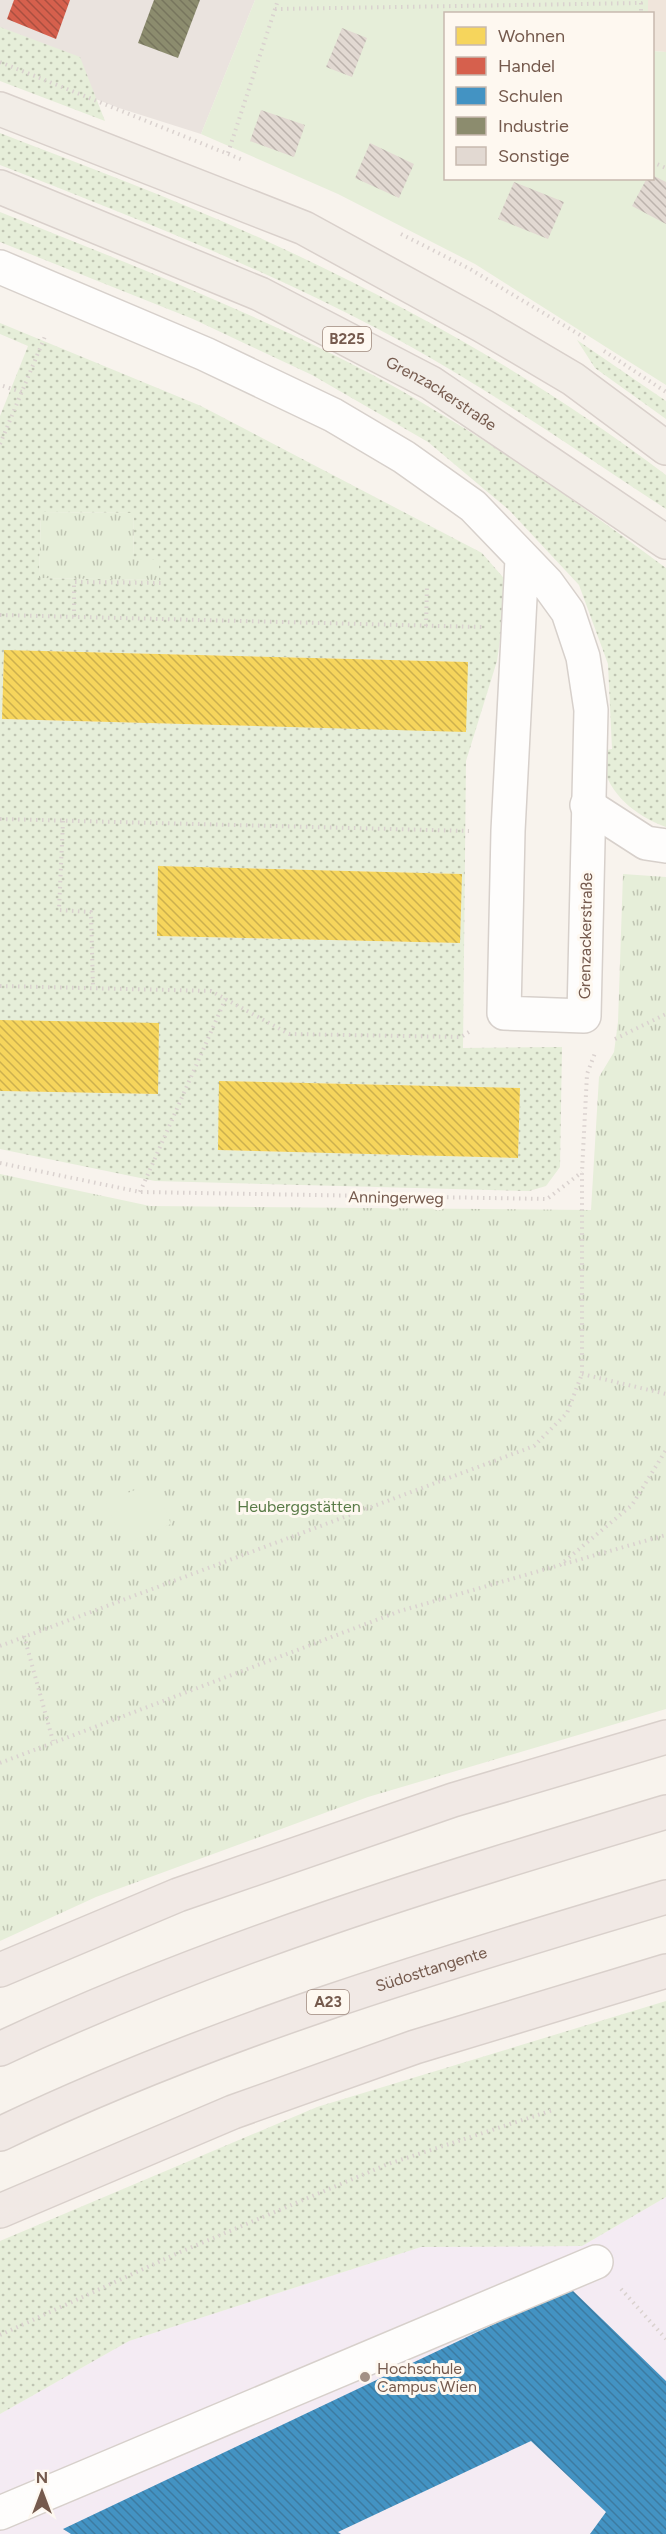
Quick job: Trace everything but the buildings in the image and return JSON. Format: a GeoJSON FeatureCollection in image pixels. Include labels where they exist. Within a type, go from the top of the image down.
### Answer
{"type":"FeatureCollection","features":[{"type":"Feature","properties":{"kind":"highway"},"geometry":{"type":"LineString","coordinates":[[0,1970],[178,1895],[453,1800],[666,1737]]}},
{"type":"Feature","properties":{"kind":"highway"},"geometry":{"type":"LineString","coordinates":[[0,2049],[147,1985],[284,1933],[443,1879],[666,1812]]}},
{"type":"Feature","properties":{"kind":"highway","name":"Südosttangente"},"geometry":{"type":"LineString","coordinates":[[0,2134],[170,2060],[303,2010],[461,1958],[666,1898]]}},
{"type":"Feature","properties":{"kind":"highway"},"geometry":{"type":"LineString","coordinates":[[0,2211],[233,2112],[415,2047],[666,1971]]}},
{"type":"Feature","properties":{"kind":"main road"},"geometry":{"type":"LineString","coordinates":[[0,109],[304,228],[483,326],[573,379],[666,448]]}},
{"type":"Feature","properties":{"kind":"main road","name":"Grenzackerstraße"},"geometry":{"type":"LineString","coordinates":[[0,186],[260,294],[431,383],[666,542]]}},
{"type":"Feature","properties":{"kind":"street","name":"Grenzackerstraße"},"geometry":{"type":"LineString","coordinates":[[0,267],[205,354],[333,415],[404,457],[473,506],[546,583],[568,612],[583,657],[591,710],[587,805],[584,1016],[504,1013]]}},
{"type":"Feature","properties":{"kind":"street"},"geometry":{"type":"LineString","coordinates":[[504,1013],[508,831],[522,559]]}},
{"type":"Feature","properties":{"kind":"street"},"geometry":{"type":"LineString","coordinates":[[587,805],[646,843],[666,846]]}},
{"type":"Feature","properties":{"kind":"street"},"geometry":{"type":"LineString","coordinates":[[0,2513],[596,2262]]}},
{"type":"Feature","properties":{"kind":"path"},"geometry":{"type":"LineString","coordinates":[[228,153],[278,0]]}},
{"type":"Feature","properties":{"kind":"path"},"geometry":{"type":"LineString","coordinates":[[275,9],[641,3],[641,12]]}},
{"type":"Feature","properties":{"kind":"path"},"geometry":{"type":"LineString","coordinates":[[0,444],[46,333]]}},
{"type":"Feature","properties":{"kind":"path"},"geometry":{"type":"LineString","coordinates":[[3,386],[21,393]]}},
{"type":"Feature","properties":{"kind":"path"},"geometry":{"type":"LineString","coordinates":[[74,617],[74,582],[163,583]]}},
{"type":"Feature","properties":{"kind":"path"},"geometry":{"type":"LineString","coordinates":[[426,626],[427,586]]}},
{"type":"Feature","properties":{"kind":"path"},"geometry":{"type":"LineString","coordinates":[[0,615],[483,627]]}},
{"type":"Feature","properties":{"kind":"path"},"geometry":{"type":"LineString","coordinates":[[0,819],[479,832]]}},
{"type":"Feature","properties":{"kind":"path"},"geometry":{"type":"LineString","coordinates":[[63,820],[59,910],[91,912],[93,988]]}},
{"type":"Feature","properties":{"kind":"path"},"geometry":{"type":"LineString","coordinates":[[0,986],[211,991],[289,1034],[461,1037],[504,1013]]}},
{"type":"Feature","properties":{"kind":"path"},"geometry":{"type":"LineString","coordinates":[[140,1192],[226,998]]}},
{"type":"Feature","properties":{"kind":"path"},"geometry":{"type":"LineString","coordinates":[[607,1043],[666,1014]]}},
{"type":"Feature","properties":{"kind":"path"},"geometry":{"type":"LineString","coordinates":[[0,1646],[534,1446],[567,1413],[582,1374],[582,1172],[587,1074],[598,1047]]}},
{"type":"Feature","properties":{"kind":"path","name":"Anningerweg"},"geometry":{"type":"LineString","coordinates":[[0,1163],[140,1192],[548,1199],[582,1172]]}},
{"type":"Feature","properties":{"kind":"path"},"geometry":{"type":"LineString","coordinates":[[582,1374],[666,1394]]}},
{"type":"Feature","properties":{"kind":"path"},"geometry":{"type":"LineString","coordinates":[[560,1565],[632,1505],[666,1450]]}},
{"type":"Feature","properties":{"kind":"path"},"geometry":{"type":"LineString","coordinates":[[0,1763],[400,1611],[666,1535]]}},
{"type":"Feature","properties":{"kind":"path"},"geometry":{"type":"LineString","coordinates":[[24,1636],[53,1741]]}},
{"type":"Feature","properties":{"kind":"path"},"geometry":{"type":"LineString","coordinates":[[0,2335],[178,2253],[388,2164],[554,2110]]}},
{"type":"Feature","properties":{"kind":"path"},"geometry":{"type":"LineString","coordinates":[[596,2262],[666,2339]]}},
{"type":"Feature","properties":{"kind":"shaded area"},"geometry":{"type":"Polygon","coordinates":[[[0,0],[255,0],[201,134],[119,108],[0,62],[0,0]]]}},
{"type":"Feature","properties":{"kind":"shaded area"},"geometry":{"type":"Polygon","coordinates":[[[648,0],[666,0],[666,52],[654,51],[654,12],[648,12],[648,0]]]}},
{"type":"Feature","properties":{"kind":"shaded area","name":"Hochschule Campus Wien"},"geometry":{"type":"Polygon","coordinates":[[[666,2197],[666,2534],[0,2534],[0,2414],[129,2341],[421,2247],[582,2246],[666,2197]]]}},
{"type":"Feature","properties":{"kind":"green space"},"geometry":{"type":"Polygon","coordinates":[[[255,0],[648,0],[648,12],[444,12],[444,180],[654,180],[654,51],[666,52],[666,385],[475,264],[338,194],[201,134],[255,0]]]}},
{"type":"Feature","properties":{"kind":"green space"},"geometry":{"type":"Polygon","coordinates":[[[0,27],[80,57],[105,121],[0,81],[0,27]]]}},
{"type":"Feature","properties":{"kind":"green space"},"geometry":{"type":"Polygon","coordinates":[[[0,133],[260,238],[366,289],[470,345],[570,407],[666,475],[666,509],[488,393],[378,329],[239,262],[0,165],[0,133]]]}},
{"type":"Feature","properties":{"kind":"green space"},"geometry":{"type":"Polygon","coordinates":[[[0,212],[205,296],[286,332],[371,374],[458,424],[501,452],[666,568],[666,827],[653,822],[631,808],[613,789],[607,777],[600,751],[612,749],[608,664],[579,585],[509,510],[428,442],[312,375],[193,319],[0,242],[0,212]]]}},
{"type":"Feature","properties":{"kind":"green space"},"geometry":{"type":"Polygon","coordinates":[[[0,323],[201,406],[482,553],[508,583],[497,661],[466,761],[463,1048],[562,1047],[560,1167],[546,1186],[529,1191],[155,1181],[0,1149],[0,1091],[157,1094],[159,1024],[0,1020],[0,416],[28,346],[0,334],[0,323]],[[41,512],[39,578],[159,580],[133,560],[134,513],[41,512]],[[4,650],[2,719],[297,727],[467,662],[4,650]],[[159,866],[157,936],[460,943],[461,874],[159,866]],[[220,1081],[218,1150],[518,1158],[520,1088],[220,1081]]]}},
{"type":"Feature","properties":{"kind":"green space"},"geometry":{"type":"Polygon","coordinates":[[[577,340],[666,401],[666,419],[595,368],[577,340]]]}},
{"type":"Feature","properties":{"kind":"green space"},"geometry":{"type":"Polygon","coordinates":[[[41,512],[134,513],[133,559],[159,560],[159,580],[39,578],[41,512]]]}},
{"type":"Feature","properties":{"kind":"green space","name":"Heuberggstätten"},"geometry":{"type":"Polygon","coordinates":[[[623,874],[666,877],[666,1709],[368,1797],[96,1897],[0,1941],[0,1174],[150,1206],[591,1210],[599,1077],[614,1052],[618,1022],[623,874]]]}},
{"type":"Feature","properties":{"kind":"green space"},"geometry":{"type":"Polygon","coordinates":[[[154,1482],[171,1524],[124,1544],[106,1502],[154,1482]]]}},
{"type":"Feature","properties":{"kind":"green space"},"geometry":{"type":"Polygon","coordinates":[[[666,2001],[666,2197],[582,2246],[421,2247],[129,2341],[0,2414],[0,2241],[317,2107],[666,2001]]]}},
{"type":"Feature","properties":{"kind":"place","name":"Hochschule Campus Wien"},"geometry":{"type":"Point","coordinates":[365,2377]}}]}
